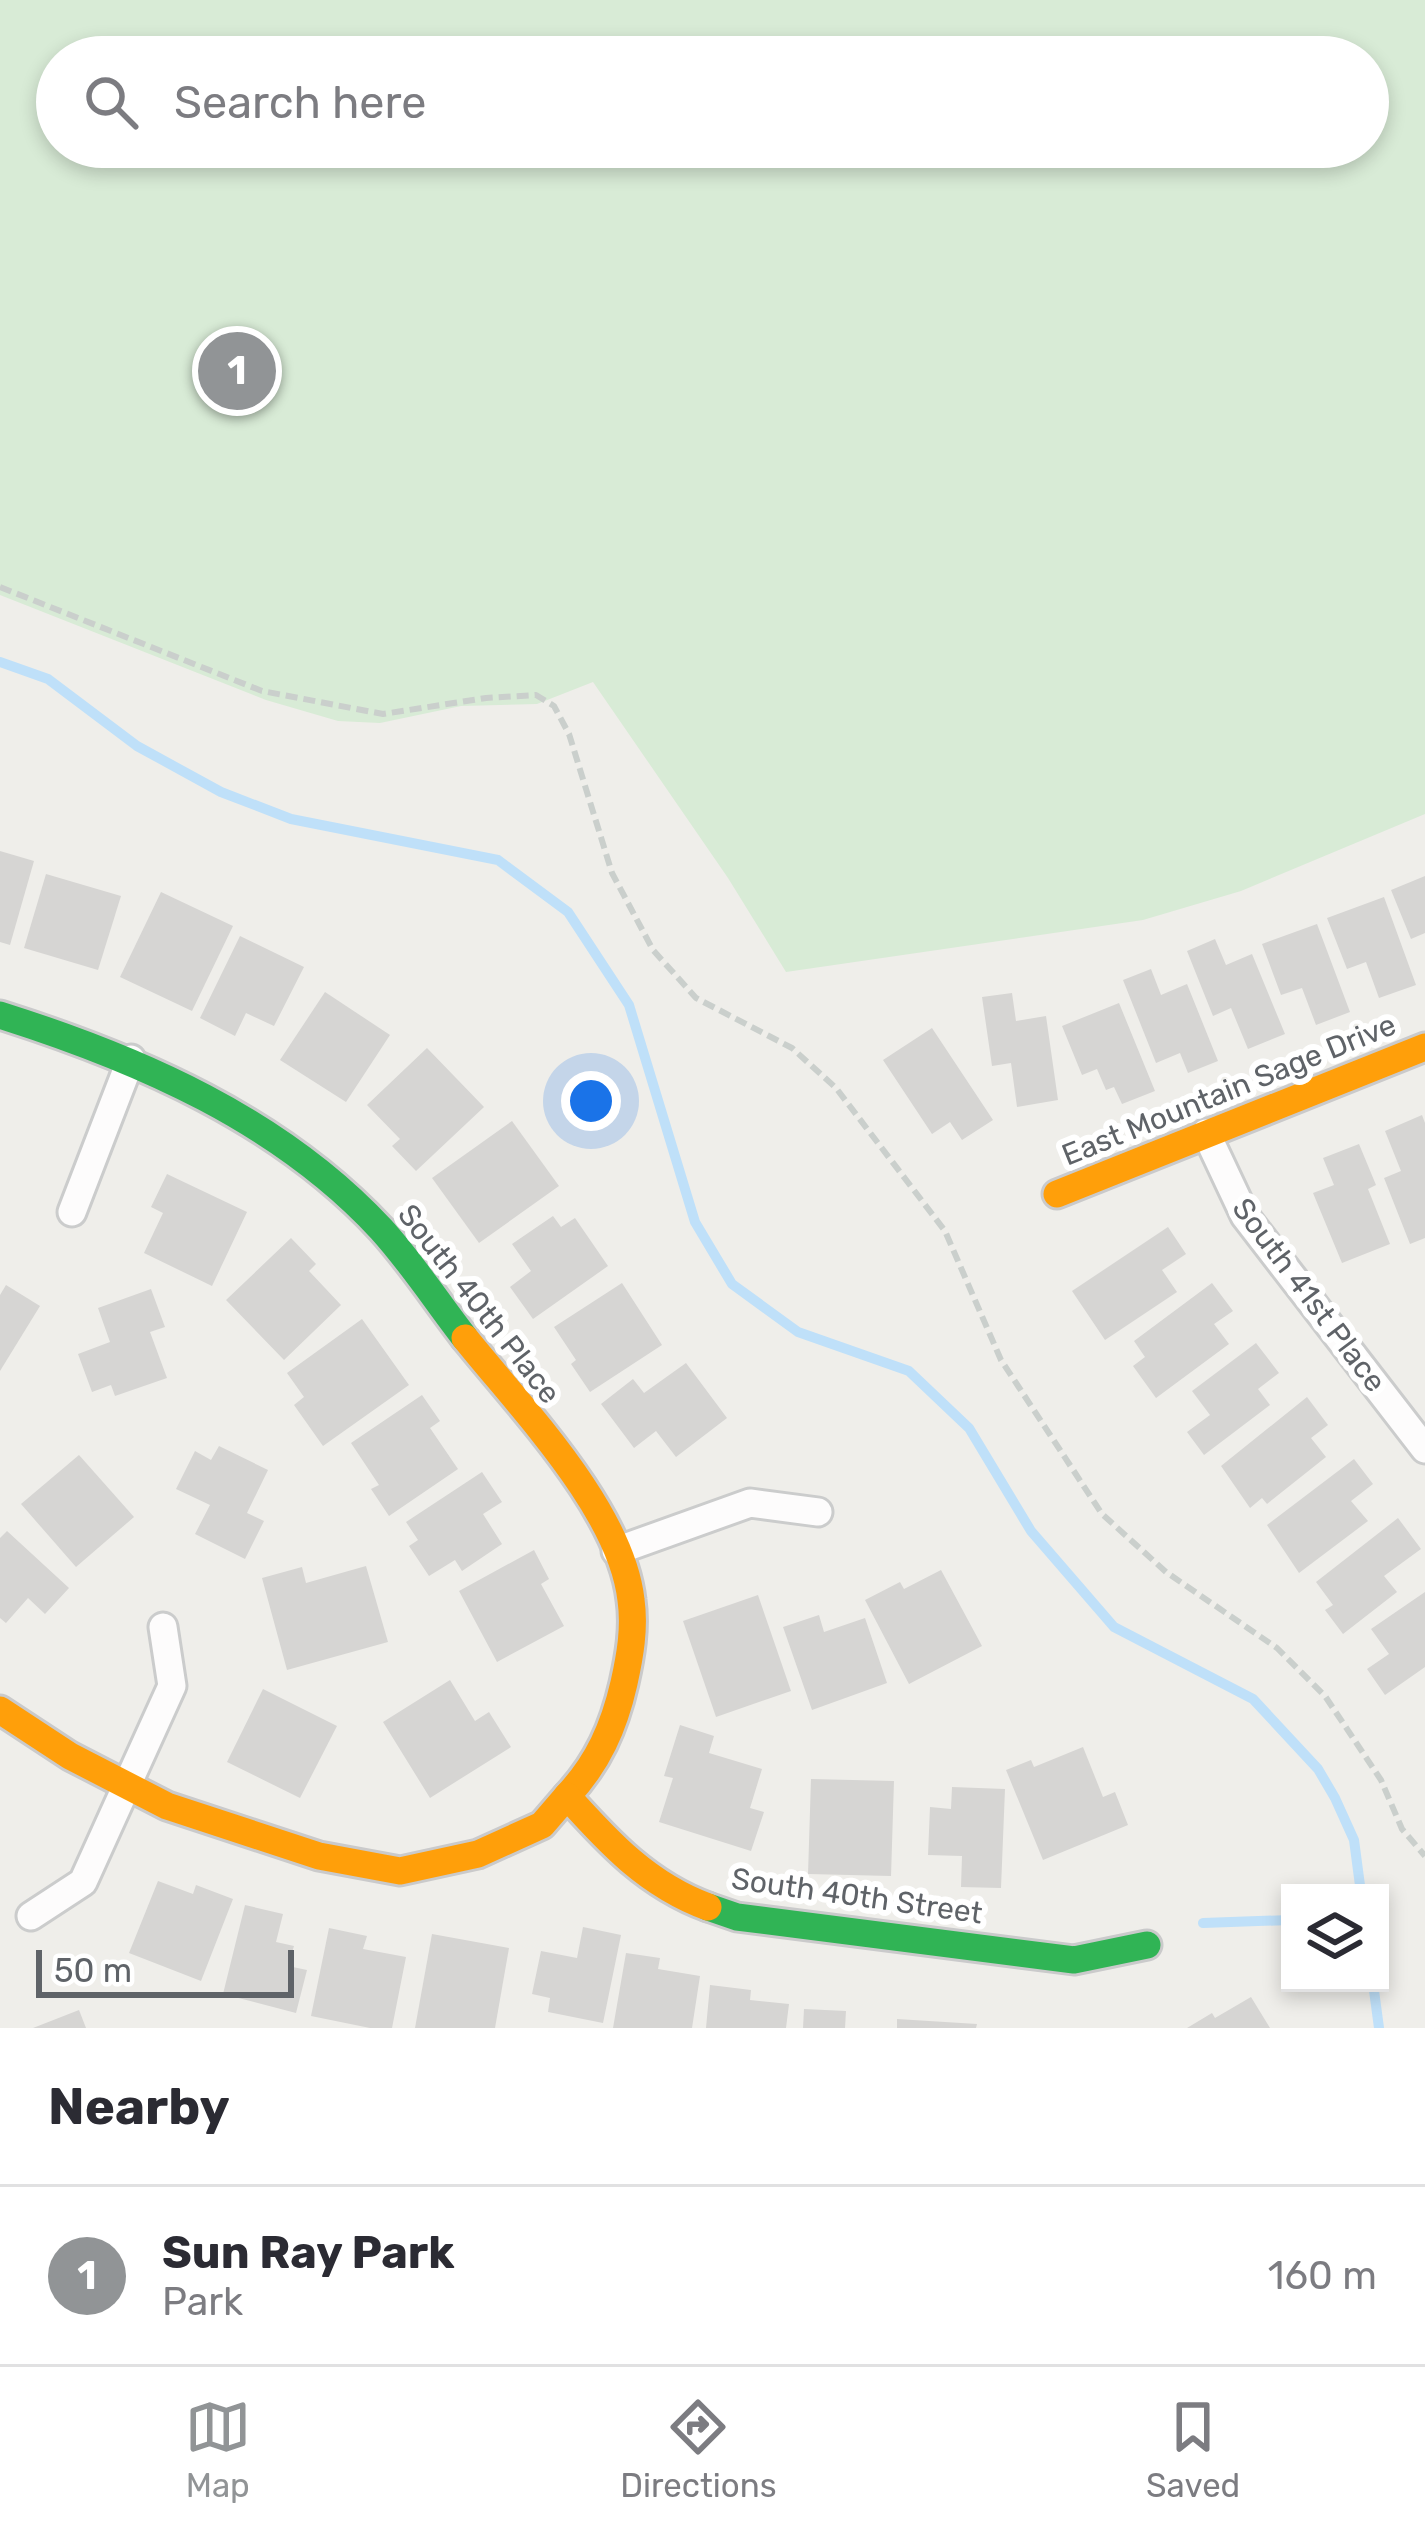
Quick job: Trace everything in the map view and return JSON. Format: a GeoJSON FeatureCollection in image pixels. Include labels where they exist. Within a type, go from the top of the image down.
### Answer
{"type":"FeatureCollection","features":[{"type":"Feature","properties":{"kind":"street","name":"South 40th Place"},"geometry":{"type":"LineString","coordinates":[[0,1015],[89,1042],[248,1120],[374,1222],[586,1491],[616,1551],[632,1605],[626,1670],[610,1732],[592,1769],[567,1796]]}},
{"type":"Feature","properties":{"kind":"street","name":"East Mountain Sage Drive"},"geometry":{"type":"LineString","coordinates":[[1057,1194],[1425,1047]]}},
{"type":"Feature","properties":{"kind":"street"},"geometry":{"type":"LineString","coordinates":[[72,1212],[131,1060]]}},
{"type":"Feature","properties":{"kind":"street","name":"South 41st Place"},"geometry":{"type":"LineString","coordinates":[[1206,1133],[1245,1216],[1425,1449]]}},
{"type":"Feature","properties":{"kind":"street"},"geometry":{"type":"LineString","coordinates":[[616,1551],[750,1503],[818,1512]]}},
{"type":"Feature","properties":{"kind":"street"},"geometry":{"type":"LineString","coordinates":[[32,1916],[83,1882],[128,1785],[172,1686],[163,1627]]}},
{"type":"Feature","properties":{"kind":"street"},"geometry":{"type":"LineString","coordinates":[[0,1710],[70,1756],[167,1806],[319,1856],[400,1871],[478,1854],[542,1825],[567,1796]]}},
{"type":"Feature","properties":{"kind":"street","name":"South 40th Street"},"geometry":{"type":"LineString","coordinates":[[567,1796],[621,1857],[681,1897],[736,1917],[1074,1960],[1147,1946]]}},
{"type":"Feature","properties":{"kind":"path"},"geometry":{"type":"LineString","coordinates":[[0,587],[262,691],[382,714],[536,695],[554,706],[569,734],[612,874],[652,950],[696,998],[792,1048],[836,1088],[945,1231],[1000,1360],[1102,1514],[1166,1572],[1276,1648],[1325,1696],[1381,1780],[1402,1829],[1425,1856]]}},
{"type":"Feature","properties":{"kind":"green space"},"geometry":{"type":"Polygon","coordinates":[[[0,0],[1425,0],[1425,814],[1241,891],[1143,920],[786,972],[728,878],[593,682],[537,704],[461,706],[380,723],[338,721],[266,700],[0,595],[0,0]]]}},
{"type":"Feature","properties":{"kind":"building"},"geometry":{"type":"Polygon","coordinates":[[[0,851],[34,861],[10,945],[0,942],[0,851]]]}},
{"type":"Feature","properties":{"kind":"building"},"geometry":{"type":"Polygon","coordinates":[[[46,874],[121,896],[98,970],[24,948],[46,874]]]}},
{"type":"Feature","properties":{"kind":"building"},"geometry":{"type":"Polygon","coordinates":[[[1425,876],[1425,933],[1411,939],[1391,890],[1425,876]]]}},
{"type":"Feature","properties":{"kind":"building"},"geometry":{"type":"Polygon","coordinates":[[[161,892],[233,926],[192,1011],[120,977],[161,892]]]}},
{"type":"Feature","properties":{"kind":"building"},"geometry":{"type":"Polygon","coordinates":[[[1384,897],[1416,985],[1379,998],[1366,962],[1347,969],[1327,918],[1384,897]]]}},
{"type":"Feature","properties":{"kind":"building"},"geometry":{"type":"Polygon","coordinates":[[[1317,924],[1350,1012],[1316,1025],[1302,988],[1281,995],[1262,944],[1317,924]]]}},
{"type":"Feature","properties":{"kind":"building"},"geometry":{"type":"Polygon","coordinates":[[[240,936],[304,967],[274,1026],[246,1013],[235,1036],[200,1018],[240,936]]]}},
{"type":"Feature","properties":{"kind":"building"},"geometry":{"type":"Polygon","coordinates":[[[1215,939],[1226,965],[1252,954],[1285,1034],[1248,1049],[1231,1008],[1213,1016],[1187,951],[1215,939]]]}},
{"type":"Feature","properties":{"kind":"building"},"geometry":{"type":"Polygon","coordinates":[[[1151,969],[1161,995],[1187,984],[1218,1061],[1188,1073],[1180,1053],[1156,1063],[1123,980],[1151,969]]]}},
{"type":"Feature","properties":{"kind":"building"},"geometry":{"type":"Polygon","coordinates":[[[325,992],[390,1035],[346,1102],[280,1060],[325,992]]]}},
{"type":"Feature","properties":{"kind":"building"},"geometry":{"type":"Polygon","coordinates":[[[1012,993],[1016,1021],[1046,1016],[1058,1100],[1017,1107],[1011,1063],[992,1066],[982,997],[1012,993]]]}},
{"type":"Feature","properties":{"kind":"building"},"geometry":{"type":"Polygon","coordinates":[[[1119,1003],[1155,1091],[1122,1104],[1114,1087],[1106,1090],[1097,1069],[1082,1075],[1062,1026],[1119,1003]]]}},
{"type":"Feature","properties":{"kind":"building"},"geometry":{"type":"Polygon","coordinates":[[[932,1028],[993,1120],[962,1140],[950,1122],[932,1134],[883,1060],[932,1028]]]}},
{"type":"Feature","properties":{"kind":"building"},"geometry":{"type":"Polygon","coordinates":[[[427,1048],[484,1107],[416,1171],[392,1146],[400,1139],[367,1105],[427,1048]]]}},
{"type":"Feature","properties":{"kind":"building"},"geometry":{"type":"Polygon","coordinates":[[[1422,1115],[1425,1238],[1410,1244],[1384,1178],[1401,1171],[1385,1131],[1422,1115]]]}},
{"type":"Feature","properties":{"kind":"building"},"geometry":{"type":"Polygon","coordinates":[[[512,1121],[559,1186],[479,1243],[432,1178],[512,1121]]]}},
{"type":"Feature","properties":{"kind":"building"},"geometry":{"type":"Polygon","coordinates":[[[1359,1144],[1376,1185],[1368,1189],[1390,1244],[1342,1263],[1313,1193],[1334,1185],[1323,1158],[1359,1144]]]}},
{"type":"Feature","properties":{"kind":"building"},"geometry":{"type":"Polygon","coordinates":[[[167,1174],[247,1212],[212,1286],[144,1253],[163,1213],[151,1207],[167,1174]]]}},
{"type":"Feature","properties":{"kind":"building"},"geometry":{"type":"Polygon","coordinates":[[[553,1216],[561,1227],[575,1218],[608,1266],[533,1319],[510,1287],[531,1271],[512,1244],[553,1216]]]}},
{"type":"Feature","properties":{"kind":"building"},"geometry":{"type":"Polygon","coordinates":[[[1168,1227],[1186,1254],[1162,1270],[1177,1292],[1105,1340],[1072,1291],[1168,1227]]]}},
{"type":"Feature","properties":{"kind":"building"},"geometry":{"type":"Polygon","coordinates":[[[291,1238],[316,1264],[309,1271],[341,1305],[284,1360],[226,1300],[291,1238]]]}},
{"type":"Feature","properties":{"kind":"building"},"geometry":{"type":"Polygon","coordinates":[[[622,1283],[662,1345],[590,1392],[554,1327],[622,1283]]]}},
{"type":"Feature","properties":{"kind":"building"},"geometry":{"type":"Polygon","coordinates":[[[1212,1283],[1233,1311],[1214,1324],[1229,1344],[1156,1398],[1133,1366],[1145,1357],[1134,1341],[1212,1283]]]}},
{"type":"Feature","properties":{"kind":"building"},"geometry":{"type":"Polygon","coordinates":[[[6,1285],[40,1306],[0,1371],[0,1295],[6,1285]]]}},
{"type":"Feature","properties":{"kind":"building"},"geometry":{"type":"Polygon","coordinates":[[[151,1289],[165,1327],[150,1332],[167,1378],[115,1396],[111,1385],[92,1392],[78,1354],[110,1342],[98,1308],[151,1289]]]}},
{"type":"Feature","properties":{"kind":"building"},"geometry":{"type":"Polygon","coordinates":[[[362,1319],[409,1385],[323,1446],[294,1405],[304,1397],[287,1373],[362,1319]]]}},
{"type":"Feature","properties":{"kind":"building"},"geometry":{"type":"Polygon","coordinates":[[[1256,1343],[1279,1373],[1258,1389],[1270,1405],[1204,1455],[1187,1432],[1210,1415],[1192,1391],[1256,1343]]]}},
{"type":"Feature","properties":{"kind":"building"},"geometry":{"type":"Polygon","coordinates":[[[686,1363],[727,1418],[676,1457],[656,1431],[634,1448],[601,1404],[633,1379],[644,1393],[686,1363]]]}},
{"type":"Feature","properties":{"kind":"building"},"geometry":{"type":"Polygon","coordinates":[[[422,1395],[440,1421],[430,1428],[458,1469],[389,1516],[371,1489],[379,1485],[351,1443],[422,1395]]]}},
{"type":"Feature","properties":{"kind":"building"},"geometry":{"type":"Polygon","coordinates":[[[1307,1397],[1328,1425],[1311,1438],[1326,1457],[1267,1504],[1262,1498],[1250,1508],[1221,1466],[1307,1397]]]}},
{"type":"Feature","properties":{"kind":"building"},"geometry":{"type":"Polygon","coordinates":[[[219,1446],[268,1470],[247,1513],[264,1521],[245,1559],[195,1534],[210,1505],[176,1489],[195,1451],[211,1460],[219,1446]]]}},
{"type":"Feature","properties":{"kind":"building"},"geometry":{"type":"Polygon","coordinates":[[[79,1455],[134,1517],[76,1567],[21,1504],[79,1455]]]}},
{"type":"Feature","properties":{"kind":"building"},"geometry":{"type":"Polygon","coordinates":[[[1354,1459],[1373,1484],[1351,1501],[1368,1521],[1299,1573],[1267,1525],[1354,1459]]]}},
{"type":"Feature","properties":{"kind":"building"},"geometry":{"type":"Polygon","coordinates":[[[482,1472],[502,1502],[483,1514],[502,1544],[462,1571],[455,1560],[429,1576],[409,1546],[418,1540],[406,1522],[482,1472]]]}},
{"type":"Feature","properties":{"kind":"building"},"geometry":{"type":"Polygon","coordinates":[[[1398,1518],[1421,1549],[1384,1576],[1397,1592],[1343,1634],[1325,1610],[1333,1605],[1316,1582],[1398,1518]]]}},
{"type":"Feature","properties":{"kind":"building"},"geometry":{"type":"Polygon","coordinates":[[[7,1531],[69,1588],[45,1614],[28,1598],[6,1623],[0,1618],[0,1538],[7,1531]]]}},
{"type":"Feature","properties":{"kind":"building"},"geometry":{"type":"Polygon","coordinates":[[[534,1550],[549,1579],[541,1584],[564,1626],[497,1662],[459,1591],[534,1550]]]}},
{"type":"Feature","properties":{"kind":"building"},"geometry":{"type":"Polygon","coordinates":[[[366,1566],[388,1642],[287,1670],[262,1578],[302,1567],[306,1583],[366,1566]]]}},
{"type":"Feature","properties":{"kind":"building"},"geometry":{"type":"Polygon","coordinates":[[[941,1570],[982,1646],[909,1684],[865,1600],[900,1582],[904,1589],[941,1570]]]}},
{"type":"Feature","properties":{"kind":"building"},"geometry":{"type":"Polygon","coordinates":[[[1425,1592],[1425,1667],[1385,1695],[1367,1669],[1389,1654],[1371,1629],[1425,1592]]]}},
{"type":"Feature","properties":{"kind":"building"},"geometry":{"type":"Polygon","coordinates":[[[758,1595],[791,1691],[716,1717],[683,1621],[758,1595]]]}},
{"type":"Feature","properties":{"kind":"building"},"geometry":{"type":"Polygon","coordinates":[[[819,1615],[824,1632],[865,1618],[887,1683],[812,1710],[783,1627],[819,1615]]]}},
{"type":"Feature","properties":{"kind":"building"},"geometry":{"type":"Polygon","coordinates":[[[450,1680],[475,1721],[489,1712],[511,1747],[430,1798],[383,1722],[450,1680]]]}},
{"type":"Feature","properties":{"kind":"building"},"geometry":{"type":"Polygon","coordinates":[[[263,1689],[337,1726],[300,1798],[227,1762],[263,1689]]]}},
{"type":"Feature","properties":{"kind":"building"},"geometry":{"type":"Polygon","coordinates":[[[680,1725],[714,1736],[709,1753],[762,1769],[750,1808],[764,1812],[751,1851],[659,1822],[673,1778],[664,1776],[680,1725]]]}},
{"type":"Feature","properties":{"kind":"building"},"geometry":{"type":"Polygon","coordinates":[[[1083,1747],[1103,1797],[1115,1792],[1128,1825],[1043,1860],[1006,1770],[1031,1760],[1034,1767],[1083,1747]]]}},
{"type":"Feature","properties":{"kind":"building"},"geometry":{"type":"Polygon","coordinates":[[[811,1779],[894,1781],[891,1876],[808,1874],[811,1779]]]}},
{"type":"Feature","properties":{"kind":"building"},"geometry":{"type":"Polygon","coordinates":[[[952,1787],[1005,1789],[1001,1888],[961,1887],[962,1856],[928,1855],[930,1807],[951,1809],[952,1787]]]}},
{"type":"Feature","properties":{"kind":"building"},"geometry":{"type":"Polygon","coordinates":[[[158,1881],[193,1894],[196,1885],[233,1899],[201,1981],[129,1953],[158,1881]]]}},
{"type":"Feature","properties":{"kind":"building"},"geometry":{"type":"Polygon","coordinates":[[[245,1905],[283,1914],[276,1942],[294,1946],[288,1966],[307,1970],[296,2013],[223,1994],[245,1905]]]}},
{"type":"Feature","properties":{"kind":"building"},"geometry":{"type":"Polygon","coordinates":[[[583,1927],[621,1935],[603,2023],[548,2012],[550,1998],[532,1994],[541,1951],[577,1958],[583,1927]]]}},
{"type":"Feature","properties":{"kind":"building"},"geometry":{"type":"Polygon","coordinates":[[[329,1928],[367,1936],[363,1949],[406,1957],[392,2028],[311,2016],[329,1928]]]}},
{"type":"Feature","properties":{"kind":"building"},"geometry":{"type":"Polygon","coordinates":[[[432,1934],[509,1948],[495,2028],[415,2028],[432,1934]]]}},
{"type":"Feature","properties":{"kind":"building"},"geometry":{"type":"Polygon","coordinates":[[[626,1953],[660,1958],[658,1969],[700,1976],[692,2028],[613,2028],[626,1953]]]}},
{"type":"Feature","properties":{"kind":"building"},"geometry":{"type":"Polygon","coordinates":[[[710,1985],[751,1990],[750,2000],[789,2004],[786,2028],[706,2028],[710,1985]]]}},
{"type":"Feature","properties":{"kind":"building"},"geometry":{"type":"Polygon","coordinates":[[[1251,1997],[1270,2028],[1187,2028],[1212,2013],[1215,2018],[1251,1997]]]}},
{"type":"Feature","properties":{"kind":"building"},"geometry":{"type":"Polygon","coordinates":[[[804,2009],[846,2011],[845,2028],[803,2028],[804,2009]]]}},
{"type":"Feature","properties":{"kind":"building"},"geometry":{"type":"Polygon","coordinates":[[[79,2010],[86,2028],[33,2028],[79,2010]]]}},
{"type":"Feature","properties":{"kind":"building"},"geometry":{"type":"Polygon","coordinates":[[[897,2019],[977,2024],[976,2028],[897,2028],[897,2019]]]}},
{"type":"Feature","properties":{"kind":"waterway"},"geometry":{"type":"LineString","coordinates":[[0,662],[48,679],[137,746],[221,792],[291,819],[498,860],[568,912],[629,1005],[695,1222],[732,1284],[798,1332],[909,1371],[969,1428],[1031,1531],[1114,1627],[1253,1699],[1318,1769],[1335,1798],[1354,1840],[1360,1884]]}},
{"type":"Feature","properties":{"kind":"waterway"},"geometry":{"type":"LineString","coordinates":[[1203,1923],[1281,1920]]}},
{"type":"Feature","properties":{"kind":"waterway"},"geometry":{"type":"LineString","coordinates":[[1374,1992],[1379,2028]]}},
{"type":"Feature","properties":{"kind":"traffic: fast"},"geometry":{"type":"LineString","coordinates":[[0,1015],[155,1073],[253,1125],[298,1156],[381,1229],[465,1338]]}},
{"type":"Feature","properties":{"kind":"traffic: fast"},"geometry":{"type":"LineString","coordinates":[[708,1907],[737,1917],[1074,1960],[1147,1945]]}},
{"type":"Feature","properties":{"kind":"traffic: slow"},"geometry":{"type":"LineString","coordinates":[[1057,1194],[1425,1047]]}},
{"type":"Feature","properties":{"kind":"traffic: slow"},"geometry":{"type":"LineString","coordinates":[[465,1338],[589,1496],[609,1531],[631,1600],[630,1652],[615,1715],[596,1757],[567,1796]]}},
{"type":"Feature","properties":{"kind":"traffic: slow"},"geometry":{"type":"LineString","coordinates":[[0,1710],[70,1756],[167,1806],[319,1856],[400,1871],[478,1854],[542,1825],[567,1796],[648,1875],[708,1907]]}},
{"type":"Feature","properties":{"kind":"place","name":"Sun Ray Park"},"geometry":{"type":"Point","coordinates":[237,371]}}]}
